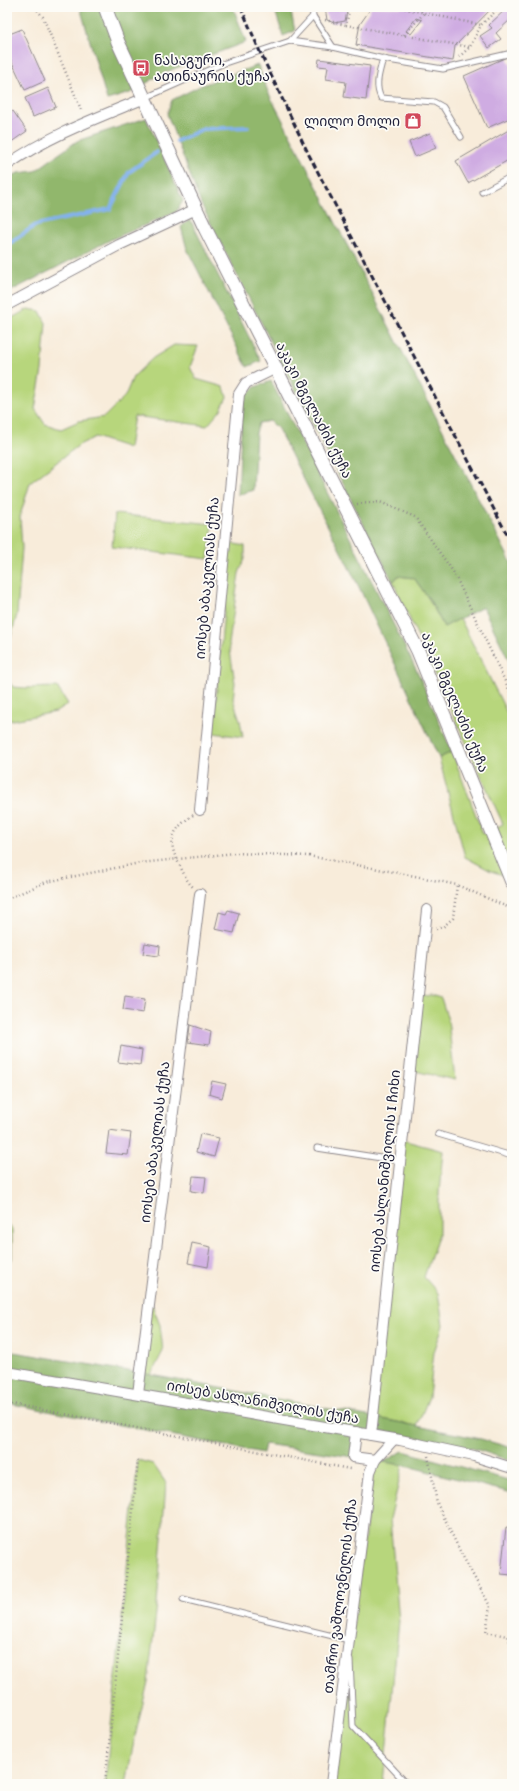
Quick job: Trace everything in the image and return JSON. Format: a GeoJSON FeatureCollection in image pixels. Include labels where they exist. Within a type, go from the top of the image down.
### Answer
{"type":"FeatureCollection","features":[{"type":"Feature","properties":{"kind":"street","name":"აკაკი მგელაძის ქუჩა"},"geometry":{"type":"LineString","coordinates":[[105,7],[118,42],[196,209],[418,651],[512,882]]}},
{"type":"Feature","properties":{"kind":"street"},"geometry":{"type":"LineString","coordinates":[[7,164],[30,149],[86,121],[145,98]]}},
{"type":"Feature","properties":{"kind":"street"},"geometry":{"type":"LineString","coordinates":[[7,305],[119,245],[196,209]]}},
{"type":"Feature","properties":{"kind":"street","name":"იოსებ აბაკელიას ქუჩა"},"geometry":{"type":"LineString","coordinates":[[200,810],[239,394],[246,383],[276,368]]}},
{"type":"Feature","properties":{"kind":"street","name":"იოსებ აბაკელიას ქუჩა"},"geometry":{"type":"LineString","coordinates":[[138,1394],[200,894]]}},
{"type":"Feature","properties":{"kind":"street","name":"იოსებ ასლანიშვილის I ჩიხი"},"geometry":{"type":"LineString","coordinates":[[371,1435],[427,910]]}},
{"type":"Feature","properties":{"kind":"street","name":"იოსებ ასლანიშვილის ქუჩა"},"geometry":{"type":"LineString","coordinates":[[7,1372],[394,1439],[474,1456],[512,1468]]}},
{"type":"Feature","properties":{"kind":"street"},"geometry":{"type":"LineString","coordinates":[[356,1432],[353,1457],[375,1460]]}},
{"type":"Feature","properties":{"kind":"street","name":"თამრო ვაშლოვნელის ქუჩა"},"geometry":{"type":"LineString","coordinates":[[331,1784],[370,1472],[375,1460],[394,1439]]}},
{"type":"Feature","properties":{"kind":"lane"},"geometry":{"type":"LineString","coordinates":[[312,7],[313,16],[333,47]]}},
{"type":"Feature","properties":{"kind":"lane"},"geometry":{"type":"LineString","coordinates":[[290,41],[313,16]]}},
{"type":"Feature","properties":{"kind":"lane"},"geometry":{"type":"LineString","coordinates":[[145,98],[222,64],[290,41],[333,47],[443,69],[512,55]]}},
{"type":"Feature","properties":{"kind":"lane"},"geometry":{"type":"LineString","coordinates":[[383,58],[377,83],[377,90],[381,98],[434,102],[444,107],[461,137]]}},
{"type":"Feature","properties":{"kind":"lane"},"geometry":{"type":"LineString","coordinates":[[482,192],[512,176]]}},
{"type":"Feature","properties":{"kind":"lane"},"geometry":{"type":"LineString","coordinates":[[438,1134],[512,1156]]}},
{"type":"Feature","properties":{"kind":"lane"},"geometry":{"type":"LineString","coordinates":[[317,1148],[400,1161]]}},
{"type":"Feature","properties":{"kind":"lane"},"geometry":{"type":"LineString","coordinates":[[183,1599],[349,1639],[353,1726],[406,1784]]}},
{"type":"Feature","properties":{"kind":"path"},"geometry":{"type":"LineString","coordinates":[[35,7],[43,17],[86,121]]}},
{"type":"Feature","properties":{"kind":"path"},"geometry":{"type":"LineString","coordinates":[[346,25],[350,7]]}},
{"type":"Feature","properties":{"kind":"path"},"geometry":{"type":"LineString","coordinates":[[397,7],[481,24]]}},
{"type":"Feature","properties":{"kind":"path"},"geometry":{"type":"LineString","coordinates":[[421,11],[424,7]]}},
{"type":"Feature","properties":{"kind":"path"},"geometry":{"type":"LineString","coordinates":[[443,69],[470,47],[481,24],[500,7]]}},
{"type":"Feature","properties":{"kind":"path"},"geometry":{"type":"LineString","coordinates":[[404,36],[425,12]]}},
{"type":"Feature","properties":{"kind":"path"},"geometry":{"type":"LineString","coordinates":[[313,16],[346,25],[470,47]]}},
{"type":"Feature","properties":{"kind":"path"},"geometry":{"type":"LineString","coordinates":[[345,506],[380,502],[415,517],[454,573],[512,696]]}},
{"type":"Feature","properties":{"kind":"path"},"geometry":{"type":"LineString","coordinates":[[200,810],[180,824],[173,835],[172,852],[190,884],[200,894]]}},
{"type":"Feature","properties":{"kind":"path"},"geometry":{"type":"LineString","coordinates":[[7,899],[46,882],[140,863],[235,853],[309,856],[458,885],[512,909]]}},
{"type":"Feature","properties":{"kind":"path"},"geometry":{"type":"LineString","coordinates":[[425,932],[443,927],[453,918],[458,885]]}},
{"type":"Feature","properties":{"kind":"path"},"geometry":{"type":"LineString","coordinates":[[7,1404],[370,1472]]}},
{"type":"Feature","properties":{"kind":"path"},"geometry":{"type":"LineString","coordinates":[[426,1446],[437,1503],[490,1606],[486,1632],[506,1636],[512,1646]]}},
{"type":"Feature","properties":{"kind":"path"},"geometry":{"type":"LineString","coordinates":[[105,1784],[138,1460]]}},
{"type":"Feature","properties":{"kind":"green space"},"geometry":{"type":"Polygon","coordinates":[[[80,7],[233,7],[246,42],[176,68],[158,76],[130,93],[107,100],[80,7]]]}},
{"type":"Feature","properties":{"kind":"green space"},"geometry":{"type":"Polygon","coordinates":[[[274,7],[290,7],[295,31],[283,36],[274,7]]]}},
{"type":"Feature","properties":{"kind":"green space"},"geometry":{"type":"Polygon","coordinates":[[[258,65],[268,92],[512,564],[512,667],[483,607],[444,627],[429,599],[414,578],[398,576],[393,582],[201,204],[167,114],[172,100],[202,85],[258,65]]]}},
{"type":"Feature","properties":{"kind":"green space"},"geometry":{"type":"Polygon","coordinates":[[[146,118],[183,201],[176,212],[112,239],[7,293],[7,179],[18,173],[35,171],[77,141],[146,118]]]}},
{"type":"Feature","properties":{"kind":"green space"},"geometry":{"type":"Polygon","coordinates":[[[190,219],[261,361],[247,367],[187,249],[181,227],[190,219]]]}},
{"type":"Feature","properties":{"kind":"green space"},"geometry":{"type":"Polygon","coordinates":[[[28,309],[40,311],[46,323],[42,370],[35,409],[45,424],[61,429],[79,421],[104,417],[125,396],[133,377],[153,358],[174,345],[198,346],[190,367],[196,379],[224,387],[227,397],[220,411],[207,426],[134,416],[129,448],[95,437],[79,445],[30,483],[20,516],[22,548],[17,615],[7,650],[7,330],[10,319],[28,309]]]}},
{"type":"Feature","properties":{"kind":"green space"},"geometry":{"type":"Polygon","coordinates":[[[271,381],[419,675],[452,752],[439,758],[359,587],[278,429],[270,421],[259,423],[256,433],[253,490],[238,495],[242,412],[245,395],[255,387],[271,381]]]}},
{"type":"Feature","properties":{"kind":"green space"},"geometry":{"type":"Polygon","coordinates":[[[115,514],[213,524],[208,559],[112,547],[115,514]]]}},
{"type":"Feature","properties":{"kind":"green space"},"geometry":{"type":"Polygon","coordinates":[[[230,543],[245,546],[245,559],[239,573],[229,644],[235,683],[233,699],[240,720],[243,737],[213,733],[230,543]]]}},
{"type":"Feature","properties":{"kind":"green space"},"geometry":{"type":"Polygon","coordinates":[[[398,576],[414,578],[429,599],[444,627],[460,618],[512,723],[512,878],[491,871],[465,857],[439,758],[452,752],[483,834],[503,824],[393,582],[398,576]]]}},
{"type":"Feature","properties":{"kind":"green space"},"geometry":{"type":"Polygon","coordinates":[[[7,679],[13,687],[57,687],[68,704],[56,712],[7,721],[7,679]]]}},
{"type":"Feature","properties":{"kind":"green space"},"geometry":{"type":"Polygon","coordinates":[[[432,995],[441,998],[448,1020],[455,1080],[410,1070],[418,997],[432,995]]]}},
{"type":"Feature","properties":{"kind":"green space"},"geometry":{"type":"Polygon","coordinates":[[[402,1140],[443,1151],[439,1192],[439,1234],[424,1277],[438,1293],[443,1325],[434,1352],[429,1397],[417,1426],[372,1417],[402,1140]]]}},
{"type":"Feature","properties":{"kind":"green space"},"geometry":{"type":"Polygon","coordinates":[[[7,1225],[12,1229],[12,1259],[7,1267],[7,1225]]]}},
{"type":"Feature","properties":{"kind":"green space"},"geometry":{"type":"Polygon","coordinates":[[[150,1300],[160,1325],[163,1351],[151,1375],[141,1373],[150,1300]]]}},
{"type":"Feature","properties":{"kind":"green space"},"geometry":{"type":"Polygon","coordinates":[[[7,1351],[141,1373],[372,1417],[371,1435],[356,1432],[353,1457],[265,1444],[263,1453],[7,1403],[7,1351]]]}},
{"type":"Feature","properties":{"kind":"green space"},"geometry":{"type":"Polygon","coordinates":[[[378,1418],[481,1439],[512,1448],[512,1461],[475,1449],[376,1430],[378,1418]]]}},
{"type":"Feature","properties":{"kind":"green space"},"geometry":{"type":"Polygon","coordinates":[[[403,1451],[512,1481],[512,1493],[403,1465],[383,1462],[403,1451]]]}},
{"type":"Feature","properties":{"kind":"green space"},"geometry":{"type":"Polygon","coordinates":[[[138,1460],[153,1464],[166,1483],[157,1604],[148,1682],[134,1741],[126,1784],[105,1784],[138,1460]]]}},
{"type":"Feature","properties":{"kind":"green space"},"geometry":{"type":"Polygon","coordinates":[[[375,1460],[403,1465],[390,1519],[399,1621],[383,1784],[331,1784],[375,1460]]]}},
{"type":"Feature","properties":{"kind":"building"},"geometry":{"type":"Polygon","coordinates":[[[325,7],[348,7],[345,21],[334,23],[327,20],[325,7]]]}},
{"type":"Feature","properties":{"kind":"building"},"geometry":{"type":"Polygon","coordinates":[[[372,7],[493,7],[455,46],[453,61],[356,45],[360,24],[372,7]],[[416,18],[406,31],[411,34],[422,20],[416,18]]]}},
{"type":"Feature","properties":{"kind":"building"},"geometry":{"type":"Polygon","coordinates":[[[508,7],[512,7],[512,18],[496,33],[501,39],[489,48],[480,36],[492,28],[489,25],[508,7]]]}},
{"type":"Feature","properties":{"kind":"building"},"geometry":{"type":"Polygon","coordinates":[[[22,29],[45,81],[25,90],[11,60],[7,62],[7,35],[22,29]]]}},
{"type":"Feature","properties":{"kind":"building"},"geometry":{"type":"Polygon","coordinates":[[[507,57],[512,68],[512,117],[487,128],[464,76],[507,57]]]}},
{"type":"Feature","properties":{"kind":"building"},"geometry":{"type":"Polygon","coordinates":[[[319,59],[370,66],[366,100],[344,97],[346,82],[326,79],[328,67],[318,66],[319,59]]]}},
{"type":"Feature","properties":{"kind":"building"},"geometry":{"type":"Polygon","coordinates":[[[48,88],[56,107],[33,117],[25,98],[48,88]]]}},
{"type":"Feature","properties":{"kind":"building"},"geometry":{"type":"Polygon","coordinates":[[[13,111],[27,131],[7,145],[7,115],[13,111]]]}},
{"type":"Feature","properties":{"kind":"building"},"geometry":{"type":"Polygon","coordinates":[[[512,128],[512,158],[468,183],[456,161],[512,128]]]}},
{"type":"Feature","properties":{"kind":"building"},"geometry":{"type":"Polygon","coordinates":[[[430,133],[436,148],[415,157],[409,142],[430,133]]]}},
{"type":"Feature","properties":{"kind":"building"},"geometry":{"type":"Polygon","coordinates":[[[228,910],[239,913],[234,933],[215,929],[219,912],[226,914],[228,910]]]}},
{"type":"Feature","properties":{"kind":"building"},"geometry":{"type":"Polygon","coordinates":[[[145,943],[160,946],[159,956],[143,954],[145,943]]]}},
{"type":"Feature","properties":{"kind":"building"},"geometry":{"type":"Polygon","coordinates":[[[125,996],[145,999],[143,1013],[123,1010],[125,996]]]}},
{"type":"Feature","properties":{"kind":"building"},"geometry":{"type":"Polygon","coordinates":[[[190,1025],[211,1032],[209,1045],[188,1042],[190,1025]]]}},
{"type":"Feature","properties":{"kind":"building"},"geometry":{"type":"Polygon","coordinates":[[[121,1046],[142,1050],[140,1065],[118,1062],[121,1046]]]}},
{"type":"Feature","properties":{"kind":"building"},"geometry":{"type":"Polygon","coordinates":[[[212,1081],[226,1084],[222,1098],[209,1094],[212,1081]]]}},
{"type":"Feature","properties":{"kind":"building"},"geometry":{"type":"Polygon","coordinates":[[[109,1130],[131,1133],[128,1155],[106,1153],[109,1130]]]}},
{"type":"Feature","properties":{"kind":"building"},"geometry":{"type":"Polygon","coordinates":[[[200,1134],[219,1138],[214,1157],[196,1152],[200,1134]]]}},
{"type":"Feature","properties":{"kind":"building"},"geometry":{"type":"Polygon","coordinates":[[[193,1176],[206,1177],[204,1193],[191,1191],[193,1176]]]}},
{"type":"Feature","properties":{"kind":"building"},"geometry":{"type":"Polygon","coordinates":[[[192,1243],[211,1247],[208,1267],[188,1263],[192,1243]]]}},
{"type":"Feature","properties":{"kind":"building"},"geometry":{"type":"Polygon","coordinates":[[[506,1527],[512,1528],[512,1575],[501,1574],[506,1527]]]}},
{"type":"Feature","properties":{"kind":"waterway"},"geometry":{"type":"LineString","coordinates":[[177,141],[203,129],[248,127]]}},
{"type":"Feature","properties":{"kind":"waterway"},"geometry":{"type":"LineString","coordinates":[[7,245],[36,225],[110,209],[129,172],[157,152]]}},
{"type":"Feature","properties":{"kind":"railway"},"geometry":{"type":"LineString","coordinates":[[241,7],[260,52],[309,155],[512,544]]}},
{"type":"Feature","properties":{"kind":"place","name":"ნასაგური, ათინაურის ქუჩა"},"geometry":{"type":"Point","coordinates":[141,68]}},
{"type":"Feature","properties":{"kind":"place","name":"ლილო მოლი"},"geometry":{"type":"Point","coordinates":[413,121]}}]}
